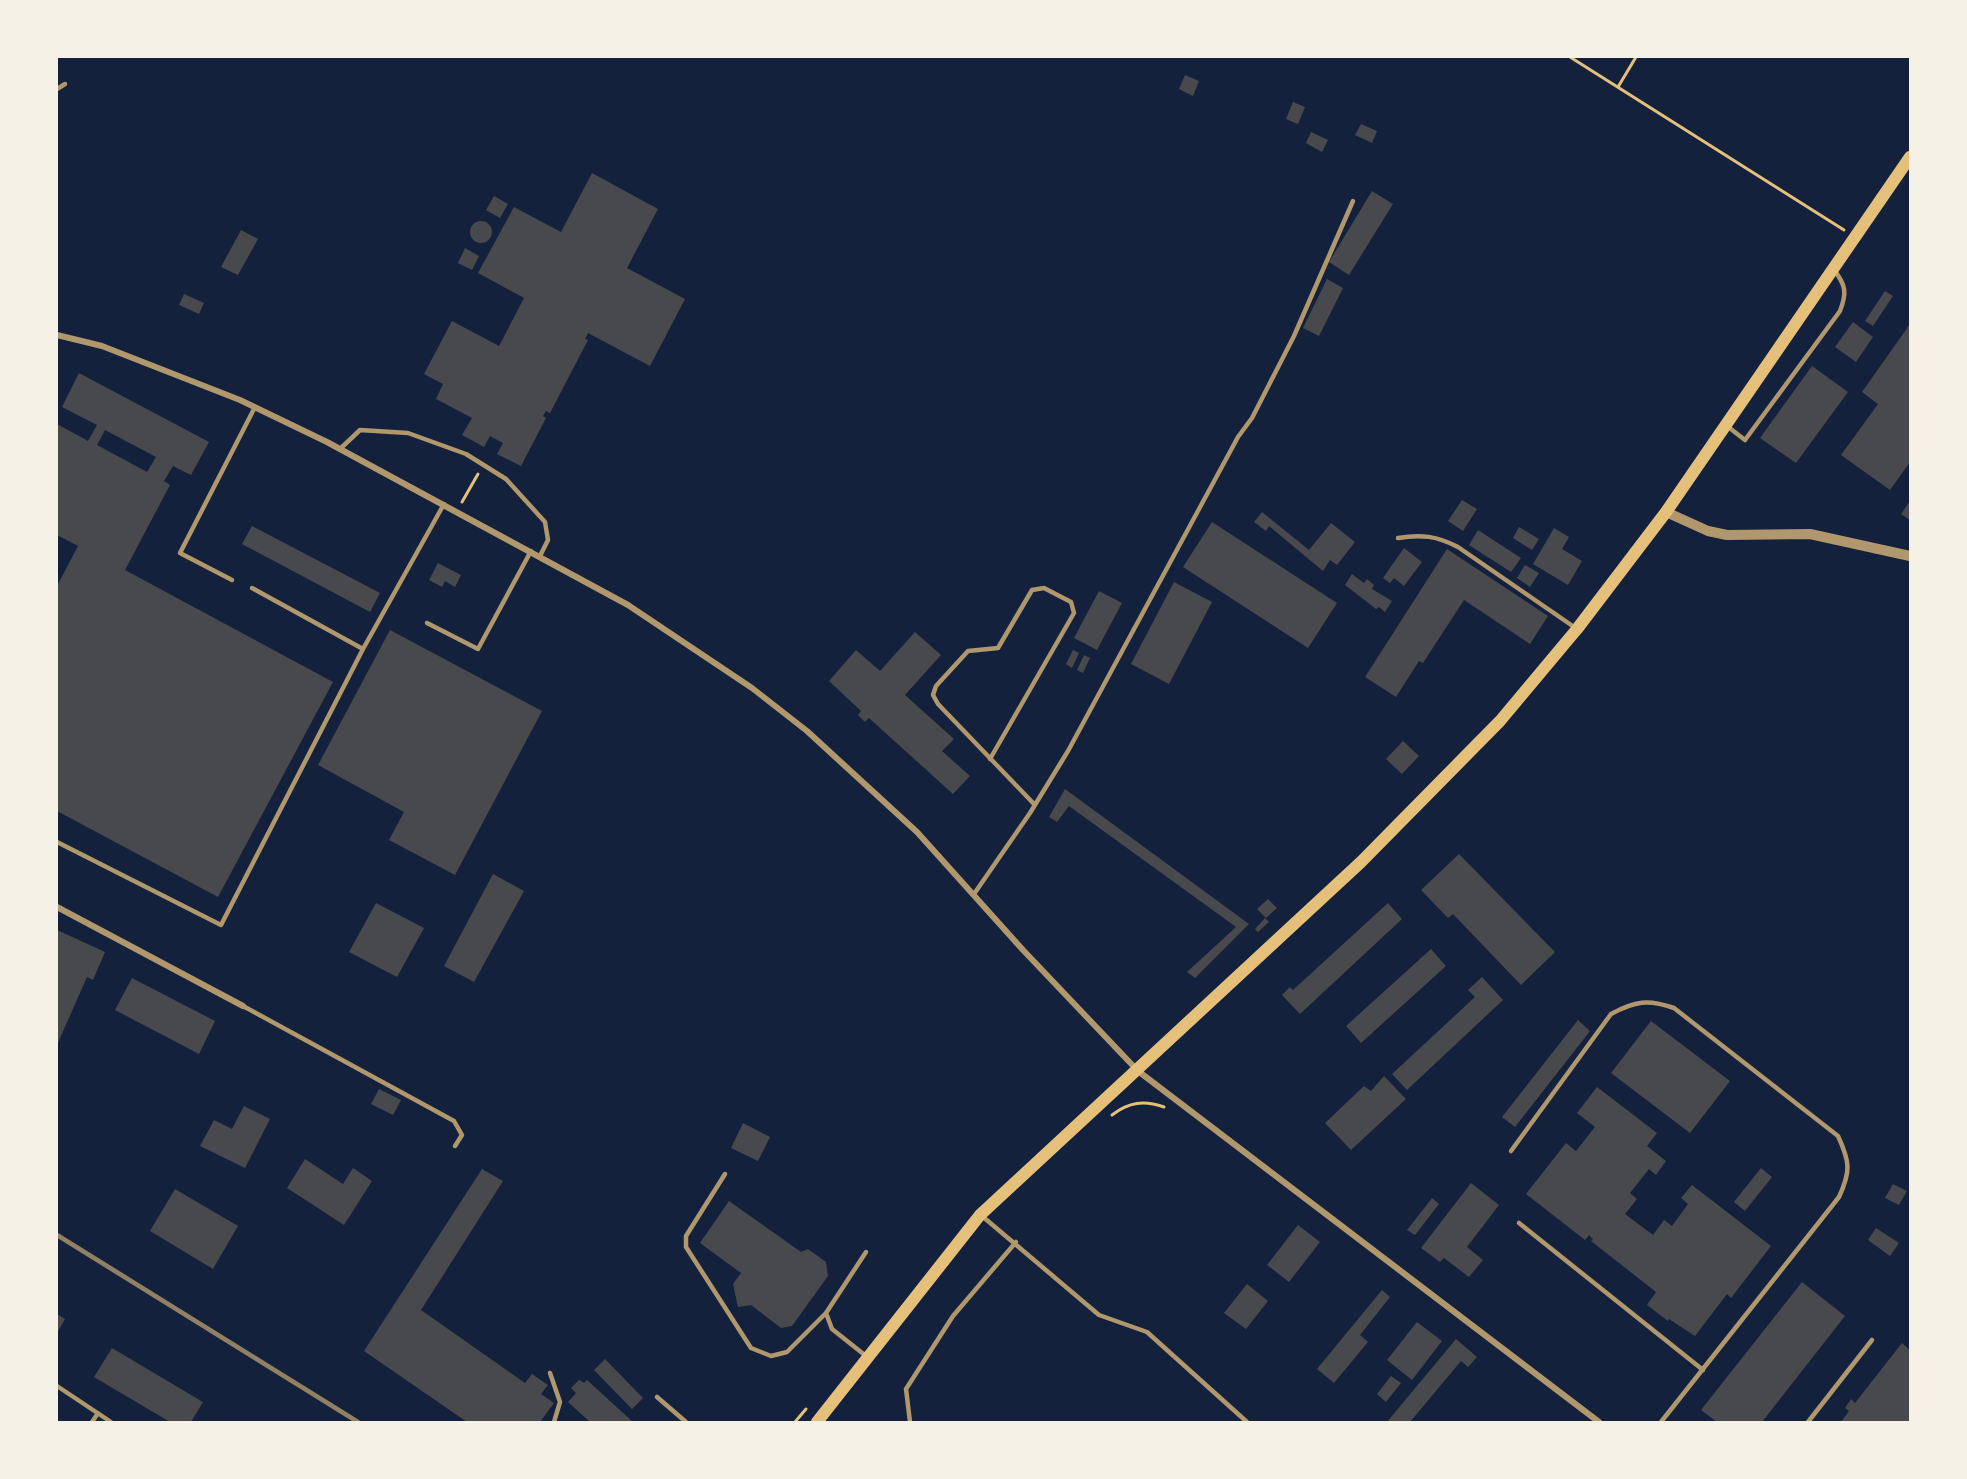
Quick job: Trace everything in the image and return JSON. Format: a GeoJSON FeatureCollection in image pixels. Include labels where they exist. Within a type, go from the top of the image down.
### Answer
{"type":"FeatureCollection","features":[{"type":"Feature","properties":{"kind":"main road"},"geometry":{"type":"LineString","coordinates":[[817,1422],[869,1358],[946,1254],[980,1215],[1361,862],[1500,721],[1577,629],[1666,512],[1910,157]]}},
{"type":"Feature","properties":{"kind":"street"},"geometry":{"type":"LineString","coordinates":[[57,335],[102,346],[256,407],[340,449],[628,605],[753,688],[807,731],[916,832],[1138,1071],[1599,1422]]}},
{"type":"Feature","properties":{"kind":"street"},"geometry":{"type":"LineString","coordinates":[[1666,512],[1708,531],[1727,535],[1810,534],[1910,556]]}},
{"type":"Feature","properties":{"kind":"street"},"geometry":{"type":"LineString","coordinates":[[57,907],[243,1006]]}},
{"type":"Feature","properties":{"kind":"lane"},"geometry":{"type":"LineString","coordinates":[[57,89],[64,84]]}},
{"type":"Feature","properties":{"kind":"lane"},"geometry":{"type":"LineString","coordinates":[[974,894],[1035,805],[1068,751],[1238,436],[1252,418],[1294,336],[1353,201]]}},
{"type":"Feature","properties":{"kind":"lane"},"geometry":{"type":"LineString","coordinates":[[1726,426],[1745,440],[1840,311],[1846,296],[1844,283],[1834,270]]}},
{"type":"Feature","properties":{"kind":"lane"},"geometry":{"type":"LineString","coordinates":[[232,580],[180,553],[256,407]]}},
{"type":"Feature","properties":{"kind":"lane"},"geometry":{"type":"LineString","coordinates":[[340,449],[360,430],[408,433],[466,454],[506,479],[545,522],[548,540],[540,556]]}},
{"type":"Feature","properties":{"kind":"lane"},"geometry":{"type":"LineString","coordinates":[[57,842],[221,925],[363,649],[444,504]]}},
{"type":"Feature","properties":{"kind":"lane"},"geometry":{"type":"LineString","coordinates":[[1398,538],[1421,534],[1442,539],[1458,547],[1577,629]]}},
{"type":"Feature","properties":{"kind":"lane"},"geometry":{"type":"LineString","coordinates":[[427,623],[478,649],[531,551]]}},
{"type":"Feature","properties":{"kind":"lane"},"geometry":{"type":"LineString","coordinates":[[252,588],[363,649]]}},
{"type":"Feature","properties":{"kind":"lane"},"geometry":{"type":"LineString","coordinates":[[990,759],[1074,613],[1071,602],[1044,588],[1032,590],[998,648],[968,651],[936,686],[933,695],[938,704],[990,759],[1035,805]]}},
{"type":"Feature","properties":{"kind":"lane"},"geometry":{"type":"LineString","coordinates":[[1512,1151],[1611,1014],[1629,1004],[1654,1001],[1674,1008],[1838,1136],[1848,1158],[1848,1178],[1839,1197],[1661,1422]]}},
{"type":"Feature","properties":{"kind":"lane"},"geometry":{"type":"LineString","coordinates":[[243,1006],[454,1121],[462,1135],[455,1146]]}},
{"type":"Feature","properties":{"kind":"lane"},"geometry":{"type":"LineString","coordinates":[[725,1174],[686,1236],[686,1247],[751,1348],[771,1356],[787,1352],[826,1312],[866,1252]]}},
{"type":"Feature","properties":{"kind":"lane"},"geometry":{"type":"LineString","coordinates":[[980,1215],[1016,1242],[1099,1315],[1147,1332],[1247,1422]]}},
{"type":"Feature","properties":{"kind":"lane"},"geometry":{"type":"LineString","coordinates":[[1519,1223],[1703,1370]]}},
{"type":"Feature","properties":{"kind":"lane"},"geometry":{"type":"LineString","coordinates":[[910,1422],[906,1389],[953,1316],[1016,1242]]}},
{"type":"Feature","properties":{"kind":"lane"},"geometry":{"type":"LineString","coordinates":[[826,1312],[832,1329],[869,1358]]}},
{"type":"Feature","properties":{"kind":"lane"},"geometry":{"type":"LineString","coordinates":[[1808,1422],[1872,1340]]}},
{"type":"Feature","properties":{"kind":"lane"},"geometry":{"type":"LineString","coordinates":[[550,1373],[560,1402],[554,1422]]}},
{"type":"Feature","properties":{"kind":"lane"},"geometry":{"type":"LineString","coordinates":[[57,1386],[111,1422]]}},
{"type":"Feature","properties":{"kind":"lane"},"geometry":{"type":"LineString","coordinates":[[657,1397],[686,1422]]}},
{"type":"Feature","properties":{"kind":"lane"},"geometry":{"type":"LineString","coordinates":[[92,1422],[98,1413]]}},
{"type":"Feature","properties":{"kind":"path"},"geometry":{"type":"LineString","coordinates":[[1570,57],[1856,238]]}},
{"type":"Feature","properties":{"kind":"path"},"geometry":{"type":"LineString","coordinates":[[1618,87],[1636,57]]}},
{"type":"Feature","properties":{"kind":"path"},"geometry":{"type":"LineString","coordinates":[[457,511],[483,465]]}},
{"type":"Feature","properties":{"kind":"path"},"geometry":{"type":"LineString","coordinates":[[1112,1116],[1121,1108],[1139,1102],[1152,1103],[1172,1111]]}},
{"type":"Feature","properties":{"kind":"building"},"geometry":{"type":"Polygon","coordinates":[[[1185,75],[1199,81],[1193,96],[1179,89],[1185,75]]]}},
{"type":"Feature","properties":{"kind":"building"},"geometry":{"type":"Polygon","coordinates":[[[1293,102],[1305,107],[1298,124],[1286,119],[1293,102]]]}},
{"type":"Feature","properties":{"kind":"building"},"geometry":{"type":"Polygon","coordinates":[[[1361,124],[1377,131],[1372,143],[1355,135],[1361,124]]]}},
{"type":"Feature","properties":{"kind":"building"},"geometry":{"type":"Polygon","coordinates":[[[1311,132],[1328,140],[1322,152],[1306,143],[1311,132]]]}},
{"type":"Feature","properties":{"kind":"building"},"geometry":{"type":"Polygon","coordinates":[[[592,173],[658,209],[627,268],[685,299],[650,366],[588,333],[585,339],[588,340],[550,413],[546,411],[543,416],[546,418],[521,466],[497,454],[503,443],[490,436],[484,447],[462,435],[472,418],[436,399],[443,384],[424,374],[452,321],[499,346],[524,298],[478,273],[514,207],[561,232],[592,173]]]}},
{"type":"Feature","properties":{"kind":"building"},"geometry":{"type":"Polygon","coordinates":[[[1372,191],[1393,204],[1349,275],[1329,262],[1372,191]]]}},
{"type":"Feature","properties":{"kind":"building"},"geometry":{"type":"Polygon","coordinates":[[[494,196],[508,204],[500,218],[486,210],[494,196]]]}},
{"type":"Feature","properties":{"kind":"building"},"geometry":{"type":"Polygon","coordinates":[[[477,221],[485,221],[492,228],[492,236],[485,243],[477,243],[470,236],[470,228],[477,221]]]}},
{"type":"Feature","properties":{"kind":"building"},"geometry":{"type":"Polygon","coordinates":[[[241,230],[258,239],[238,275],[221,267],[241,230]]]}},
{"type":"Feature","properties":{"kind":"building"},"geometry":{"type":"Polygon","coordinates":[[[465,248],[479,256],[472,270],[458,263],[465,248]]]}},
{"type":"Feature","properties":{"kind":"building"},"geometry":{"type":"Polygon","coordinates":[[[1327,279],[1343,288],[1319,336],[1303,328],[1327,279]]]}},
{"type":"Feature","properties":{"kind":"building"},"geometry":{"type":"Polygon","coordinates":[[[1885,291],[1893,296],[1873,326],[1865,321],[1885,291]]]}},
{"type":"Feature","properties":{"kind":"building"},"geometry":{"type":"Polygon","coordinates":[[[184,294],[204,303],[199,314],[179,305],[184,294]]]}},
{"type":"Feature","properties":{"kind":"building"},"geometry":{"type":"Polygon","coordinates":[[[1853,322],[1873,337],[1856,362],[1835,347],[1853,322]]]}},
{"type":"Feature","properties":{"kind":"building"},"geometry":{"type":"Polygon","coordinates":[[[1910,324],[1910,462],[1890,490],[1841,455],[1878,404],[1862,392],[1910,324]]]}},
{"type":"Feature","properties":{"kind":"building"},"geometry":{"type":"Polygon","coordinates":[[[1812,366],[1848,392],[1796,463],[1760,438],[1812,366]]]}},
{"type":"Feature","properties":{"kind":"building"},"geometry":{"type":"Polygon","coordinates":[[[79,373],[209,442],[191,475],[173,466],[164,481],[170,485],[125,570],[333,682],[218,897],[57,811],[57,586],[78,546],[57,535],[57,424],[88,441],[97,425],[62,407],[79,373]],[[105,430],[97,445],[147,472],[156,457],[105,430]]]}},
{"type":"Feature","properties":{"kind":"building"},"geometry":{"type":"Polygon","coordinates":[[[1462,500],[1477,509],[1463,531],[1448,521],[1462,500]]]}},
{"type":"Feature","properties":{"kind":"building"},"geometry":{"type":"Polygon","coordinates":[[[1910,501],[1910,520],[1901,514],[1910,501]]]}},
{"type":"Feature","properties":{"kind":"building"},"geometry":{"type":"Polygon","coordinates":[[[1262,512],[1309,550],[1331,523],[1355,542],[1337,565],[1330,560],[1323,571],[1269,526],[1266,531],[1254,522],[1262,512]]]}},
{"type":"Feature","properties":{"kind":"building"},"geometry":{"type":"Polygon","coordinates":[[[1212,522],[1337,603],[1308,648],[1183,567],[1212,522]]]}},
{"type":"Feature","properties":{"kind":"building"},"geometry":{"type":"Polygon","coordinates":[[[252,526],[380,593],[370,612],[242,544],[252,526]]]}},
{"type":"Feature","properties":{"kind":"building"},"geometry":{"type":"Polygon","coordinates":[[[1519,527],[1539,539],[1532,550],[1513,538],[1519,527]]]}},
{"type":"Feature","properties":{"kind":"building"},"geometry":{"type":"Polygon","coordinates":[[[1554,528],[1569,537],[1562,549],[1582,561],[1568,585],[1533,564],[1554,528]]]}},
{"type":"Feature","properties":{"kind":"building"},"geometry":{"type":"Polygon","coordinates":[[[1478,530],[1521,558],[1511,572],[1469,545],[1478,530]]]}},
{"type":"Feature","properties":{"kind":"building"},"geometry":{"type":"Polygon","coordinates":[[[1404,548],[1422,562],[1404,586],[1394,578],[1390,583],[1383,578],[1404,548]]]}},
{"type":"Feature","properties":{"kind":"building"},"geometry":{"type":"Polygon","coordinates":[[[1447,549],[1548,616],[1530,644],[1464,600],[1423,663],[1419,661],[1396,697],[1365,677],[1447,549]]]}},
{"type":"Feature","properties":{"kind":"building"},"geometry":{"type":"Polygon","coordinates":[[[438,563],[461,575],[455,587],[445,581],[442,587],[429,580],[438,563]]]}},
{"type":"Feature","properties":{"kind":"building"},"geometry":{"type":"Polygon","coordinates":[[[1525,565],[1539,573],[1530,587],[1517,578],[1525,565]]]}},
{"type":"Feature","properties":{"kind":"building"},"geometry":{"type":"Polygon","coordinates":[[[1352,574],[1364,583],[1367,579],[1374,585],[1372,589],[1392,601],[1385,612],[1379,607],[1376,609],[1345,585],[1352,574]]]}},
{"type":"Feature","properties":{"kind":"building"},"geometry":{"type":"Polygon","coordinates":[[[1174,582],[1212,602],[1169,684],[1131,664],[1174,582]]]}},
{"type":"Feature","properties":{"kind":"building"},"geometry":{"type":"Polygon","coordinates":[[[1099,591],[1122,603],[1097,650],[1074,638],[1099,591]]]}},
{"type":"Feature","properties":{"kind":"building"},"geometry":{"type":"Polygon","coordinates":[[[390,630],[542,711],[455,875],[389,840],[404,812],[318,765],[390,630]]]}},
{"type":"Feature","properties":{"kind":"building"},"geometry":{"type":"Polygon","coordinates":[[[915,632],[941,655],[905,695],[954,739],[942,751],[970,776],[953,794],[869,718],[865,722],[858,715],[861,711],[829,681],[856,650],[880,671],[915,632]]]}},
{"type":"Feature","properties":{"kind":"building"},"geometry":{"type":"Polygon","coordinates":[[[1073,650],[1079,653],[1072,668],[1066,664],[1073,650]]]}},
{"type":"Feature","properties":{"kind":"building"},"geometry":{"type":"Polygon","coordinates":[[[1084,655],[1090,658],[1083,673],[1077,670],[1084,655]]]}},
{"type":"Feature","properties":{"kind":"building"},"geometry":{"type":"Polygon","coordinates":[[[1403,741],[1419,756],[1402,774],[1386,759],[1403,741]]]}},
{"type":"Feature","properties":{"kind":"building"},"geometry":{"type":"Polygon","coordinates":[[[1065,789],[1249,924],[1195,978],[1187,972],[1236,927],[1069,806],[1057,822],[1049,817],[1065,789]]]}},
{"type":"Feature","properties":{"kind":"building"},"geometry":{"type":"Polygon","coordinates":[[[1459,854],[1555,952],[1521,985],[1453,914],[1448,918],[1421,890],[1459,854]]]}},
{"type":"Feature","properties":{"kind":"building"},"geometry":{"type":"Polygon","coordinates":[[[493,874],[524,891],[474,982],[444,966],[493,874]]]}},
{"type":"Feature","properties":{"kind":"building"},"geometry":{"type":"Polygon","coordinates":[[[1268,899],[1277,908],[1266,918],[1257,909],[1268,899]]]}},
{"type":"Feature","properties":{"kind":"building"},"geometry":{"type":"Polygon","coordinates":[[[376,903],[424,928],[397,977],[349,952],[376,903]]]}},
{"type":"Feature","properties":{"kind":"building"},"geometry":{"type":"Polygon","coordinates":[[[1388,903],[1402,919],[1300,1014],[1282,995],[1290,987],[1293,990],[1388,903]]]}},
{"type":"Feature","properties":{"kind":"building"},"geometry":{"type":"Polygon","coordinates":[[[1265,918],[1269,922],[1258,932],[1255,929],[1265,918]]]}},
{"type":"Feature","properties":{"kind":"building"},"geometry":{"type":"Polygon","coordinates":[[[57,930],[105,952],[93,980],[87,977],[57,1045],[57,930]]]}},
{"type":"Feature","properties":{"kind":"building"},"geometry":{"type":"Polygon","coordinates":[[[1431,949],[1446,966],[1361,1043],[1346,1026],[1431,949]]]}},
{"type":"Feature","properties":{"kind":"building"},"geometry":{"type":"Polygon","coordinates":[[[1482,977],[1503,1000],[1407,1090],[1392,1074],[1475,997],[1468,990],[1482,977]]]}},
{"type":"Feature","properties":{"kind":"building"},"geometry":{"type":"Polygon","coordinates":[[[132,978],[215,1021],[199,1054],[115,1010],[132,978]]]}},
{"type":"Feature","properties":{"kind":"building"},"geometry":{"type":"Polygon","coordinates":[[[1578,1020],[1590,1031],[1515,1127],[1502,1117],[1578,1020]]]}},
{"type":"Feature","properties":{"kind":"building"},"geometry":{"type":"Polygon","coordinates":[[[1651,1021],[1730,1081],[1690,1133],[1611,1073],[1651,1021]]]}},
{"type":"Feature","properties":{"kind":"building"},"geometry":{"type":"Polygon","coordinates":[[[1384,1076],[1406,1099],[1351,1150],[1325,1123],[1364,1086],[1371,1091],[1384,1076]]]}},
{"type":"Feature","properties":{"kind":"building"},"geometry":{"type":"Polygon","coordinates":[[[1597,1087],[1657,1133],[1647,1146],[1666,1161],[1656,1175],[1649,1169],[1630,1193],[1637,1199],[1625,1214],[1653,1235],[1664,1220],[1672,1226],[1688,1204],[1681,1198],[1692,1185],[1771,1246],[1731,1298],[1727,1294],[1695,1336],[1669,1319],[1668,1321],[1647,1305],[1656,1292],[1591,1241],[1593,1239],[1589,1235],[1585,1240],[1526,1194],[1566,1143],[1576,1151],[1595,1127],[1577,1113],[1597,1087]]]}},
{"type":"Feature","properties":{"kind":"building"},"geometry":{"type":"Polygon","coordinates":[[[379,1089],[401,1100],[393,1115],[371,1104],[379,1089]]]}},
{"type":"Feature","properties":{"kind":"building"},"geometry":{"type":"Polygon","coordinates":[[[244,1106],[270,1119],[245,1168],[200,1146],[214,1120],[232,1129],[244,1106]]]}},
{"type":"Feature","properties":{"kind":"building"},"geometry":{"type":"Polygon","coordinates":[[[743,1123],[770,1137],[758,1161],[731,1148],[743,1123]]]}},
{"type":"Feature","properties":{"kind":"building"},"geometry":{"type":"Polygon","coordinates":[[[305,1159],[343,1184],[353,1168],[372,1181],[344,1225],[287,1188],[305,1159]]]}},
{"type":"Feature","properties":{"kind":"building"},"geometry":{"type":"Polygon","coordinates":[[[1761,1168],[1772,1177],[1745,1211],[1734,1202],[1761,1168]]]}},
{"type":"Feature","properties":{"kind":"building"},"geometry":{"type":"Polygon","coordinates":[[[482,1169],[503,1181],[421,1310],[525,1383],[532,1374],[548,1385],[541,1394],[554,1403],[540,1422],[467,1422],[364,1351],[482,1169]]]}},
{"type":"Feature","properties":{"kind":"building"},"geometry":{"type":"Polygon","coordinates":[[[1471,1183],[1499,1205],[1467,1247],[1483,1260],[1469,1277],[1444,1258],[1440,1262],[1421,1248],[1471,1183]]]}},
{"type":"Feature","properties":{"kind":"building"},"geometry":{"type":"Polygon","coordinates":[[[1893,1184],[1907,1191],[1899,1205],[1885,1198],[1893,1184]]]}},
{"type":"Feature","properties":{"kind":"building"},"geometry":{"type":"Polygon","coordinates":[[[175,1189],[238,1226],[213,1269],[150,1231],[175,1189]]]}},
{"type":"Feature","properties":{"kind":"building"},"geometry":{"type":"Polygon","coordinates":[[[1432,1198],[1439,1204],[1415,1235],[1407,1230],[1432,1198]]]}},
{"type":"Feature","properties":{"kind":"building"},"geometry":{"type":"Polygon","coordinates":[[[729,1201],[801,1252],[808,1249],[826,1262],[828,1276],[792,1326],[781,1328],[751,1305],[738,1307],[733,1284],[741,1273],[700,1243],[729,1201]]]}},
{"type":"Feature","properties":{"kind":"building"},"geometry":{"type":"Polygon","coordinates":[[[1298,1225],[1320,1242],[1289,1282],[1267,1265],[1298,1225]]]}},
{"type":"Feature","properties":{"kind":"building"},"geometry":{"type":"Polygon","coordinates":[[[1876,1228],[1899,1243],[1890,1256],[1868,1240],[1876,1228]]]}},
{"type":"Feature","properties":{"kind":"building"},"geometry":{"type":"Polygon","coordinates":[[[1802,1282],[1845,1316],[1762,1422],[1717,1422],[1701,1410],[1802,1282]]]}},
{"type":"Feature","properties":{"kind":"building"},"geometry":{"type":"Polygon","coordinates":[[[1247,1284],[1268,1301],[1246,1329],[1224,1313],[1247,1284]]]}},
{"type":"Feature","properties":{"kind":"building"},"geometry":{"type":"Polygon","coordinates":[[[1382,1290],[1390,1297],[1360,1335],[1368,1342],[1334,1383],[1317,1369],[1382,1290]]]}},
{"type":"Feature","properties":{"kind":"building"},"geometry":{"type":"Polygon","coordinates":[[[57,1314],[65,1319],[57,1333],[57,1314]]]}},
{"type":"Feature","properties":{"kind":"building"},"geometry":{"type":"Polygon","coordinates":[[[1417,1322],[1442,1341],[1412,1380],[1387,1360],[1417,1322]]]}},
{"type":"Feature","properties":{"kind":"building"},"geometry":{"type":"Polygon","coordinates":[[[1456,1339],[1477,1357],[1468,1367],[1461,1361],[1410,1422],[1387,1422],[1456,1339]]]}},
{"type":"Feature","properties":{"kind":"building"},"geometry":{"type":"Polygon","coordinates":[[[1902,1343],[1910,1350],[1910,1422],[1841,1422],[1849,1411],[1845,1408],[1851,1399],[1855,1403],[1902,1343]]]}},
{"type":"Feature","properties":{"kind":"building"},"geometry":{"type":"Polygon","coordinates":[[[112,1348],[203,1402],[191,1422],[170,1422],[94,1377],[112,1348]]]}},
{"type":"Feature","properties":{"kind":"building"},"geometry":{"type":"Polygon","coordinates":[[[605,1359],[643,1398],[632,1409],[594,1370],[605,1359]]]}},
{"type":"Feature","properties":{"kind":"building"},"geometry":{"type":"Polygon","coordinates":[[[1391,1376],[1401,1383],[1386,1402],[1377,1394],[1391,1376]]]}},
{"type":"Feature","properties":{"kind":"building"},"geometry":{"type":"Polygon","coordinates":[[[579,1380],[584,1383],[587,1380],[633,1422],[590,1422],[568,1402],[576,1393],[571,1388],[579,1380]]]}},
{"type":"Feature","properties":{"kind":"railway"},"geometry":{"type":"LineString","coordinates":[[57,1235],[358,1422]]}}]}
